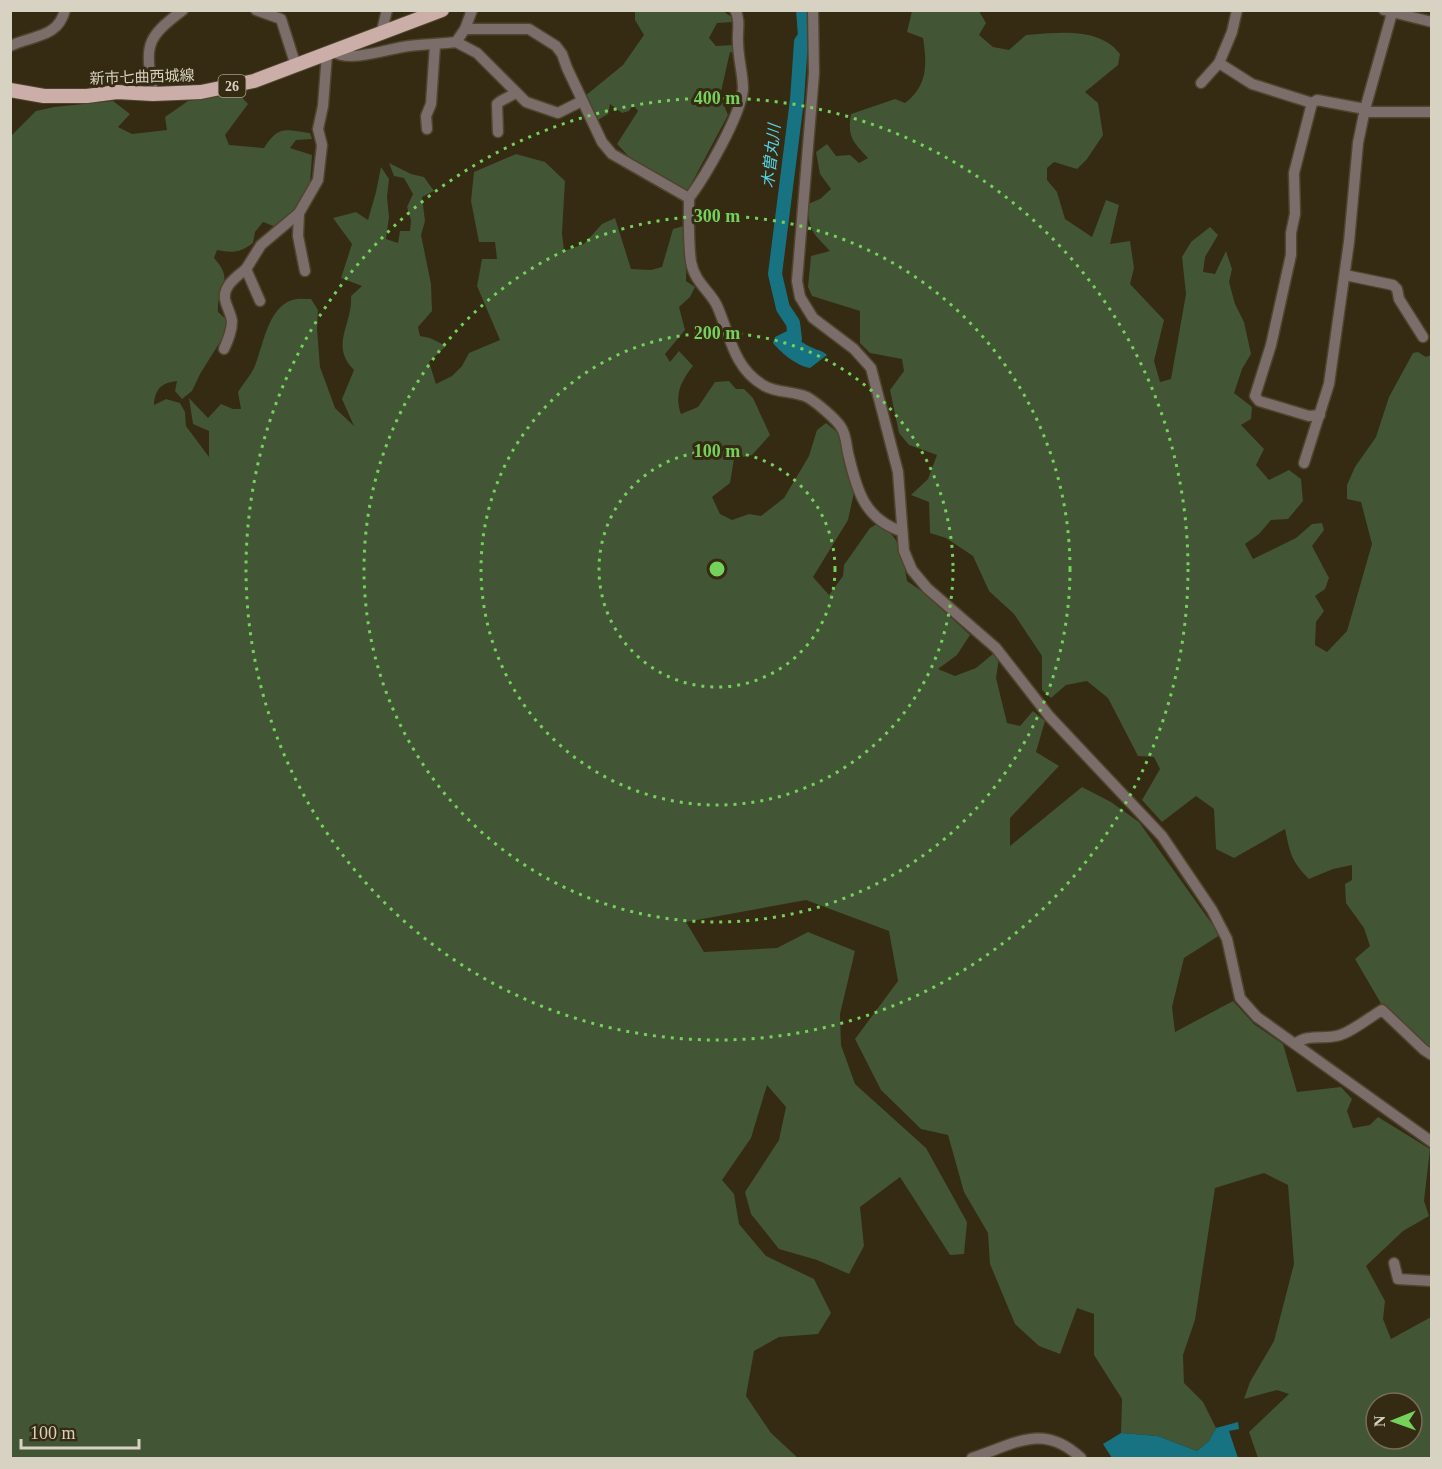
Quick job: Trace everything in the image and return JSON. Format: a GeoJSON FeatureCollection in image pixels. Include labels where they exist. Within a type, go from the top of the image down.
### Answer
{"type":"FeatureCollection","features":[{"type":"Feature","properties":{"kind":"main road","name":"新市七曲西城線"},"geometry":{"type":"LineString","coordinates":[[10,90],[44,96],[87,96],[117,92],[153,94],[201,92],[254,81],[442,10]]}},
{"type":"Feature","properties":{"kind":"street"},"geometry":{"type":"LineString","coordinates":[[10,46],[50,33],[58,27],[65,10]]}},
{"type":"Feature","properties":{"kind":"street"},"geometry":{"type":"LineString","coordinates":[[153,94],[148,61],[153,38],[160,27],[183,10]]}},
{"type":"Feature","properties":{"kind":"street"},"geometry":{"type":"LineString","coordinates":[[256,10],[281,19],[296,66]]}},
{"type":"Feature","properties":{"kind":"street"},"geometry":{"type":"LineString","coordinates":[[381,33],[387,10]]}},
{"type":"Feature","properties":{"kind":"street"},"geometry":{"type":"LineString","coordinates":[[456,42],[465,29],[472,10]]}},
{"type":"Feature","properties":{"kind":"street"},"geometry":{"type":"LineString","coordinates":[[735,10],[738,15],[742,90],[738,111],[701,181],[688,198],[691,261],[694,272],[702,288],[718,306],[730,346],[750,375],[764,386],[806,397],[835,419],[846,436],[848,455],[861,496],[873,516],[901,531]]}},
{"type":"Feature","properties":{"kind":"street"},"geometry":{"type":"LineString","coordinates":[[813,10],[814,73],[797,280],[800,297],[813,318],[854,349],[871,368],[898,472],[902,502],[901,531],[904,551],[912,570],[927,588],[996,648],[1049,716],[1162,836],[1212,910],[1227,939],[1240,998],[1257,1017],[1431,1142]]}},
{"type":"Feature","properties":{"kind":"street"},"geometry":{"type":"LineString","coordinates":[[1201,83],[1219,63],[1238,10]]}},
{"type":"Feature","properties":{"kind":"street"},"geometry":{"type":"LineString","coordinates":[[1304,463],[1329,384],[1345,274],[1358,143],[1388,12],[1431,22]]}},
{"type":"Feature","properties":{"kind":"street"},"geometry":{"type":"LineString","coordinates":[[465,29],[530,29],[556,46],[562,54],[602,142],[612,154],[688,198]]}},
{"type":"Feature","properties":{"kind":"street"},"geometry":{"type":"LineString","coordinates":[[224,348],[230,335],[232,322],[225,301],[226,291],[232,280],[246,269],[261,245],[299,213],[318,180],[322,145],[318,129],[331,53],[359,55],[408,46],[456,42],[477,53],[526,102],[558,113],[582,101]]}},
{"type":"Feature","properties":{"kind":"street"},"geometry":{"type":"LineString","coordinates":[[427,129],[426,116],[431,104],[435,45]]}},
{"type":"Feature","properties":{"kind":"street"},"geometry":{"type":"LineString","coordinates":[[1219,63],[1252,84],[1312,103]]}},
{"type":"Feature","properties":{"kind":"street"},"geometry":{"type":"LineString","coordinates":[[498,132],[497,104],[511,98],[516,92]]}},
{"type":"Feature","properties":{"kind":"street"},"geometry":{"type":"LineString","coordinates":[[1320,415],[1309,416],[1259,401],[1255,396],[1271,345],[1291,255],[1291,233],[1295,214],[1294,173],[1312,103],[1317,100],[1365,109],[1369,112],[1431,112]]}},
{"type":"Feature","properties":{"kind":"street"},"geometry":{"type":"LineString","coordinates":[[299,213],[298,236],[305,271]]}},
{"type":"Feature","properties":{"kind":"street"},"geometry":{"type":"LineString","coordinates":[[246,269],[260,301]]}},
{"type":"Feature","properties":{"kind":"street"},"geometry":{"type":"LineString","coordinates":[[1345,274],[1393,285],[1423,337]]}},
{"type":"Feature","properties":{"kind":"street"},"geometry":{"type":"LineString","coordinates":[[1295,1044],[1300,1040],[1313,1037],[1338,1036],[1382,1010],[1431,1055]]}},
{"type":"Feature","properties":{"kind":"street"},"geometry":{"type":"LineString","coordinates":[[1394,1263],[1398,1279],[1431,1281]]}},
{"type":"Feature","properties":{"kind":"street"},"geometry":{"type":"LineString","coordinates":[[972,1458],[1031,1438],[1052,1438],[1082,1458]]}},
{"type":"Feature","properties":{"kind":"green space"},"geometry":{"type":"Polygon","coordinates":[[[635,11],[723,11],[733,18],[733,22],[717,23],[709,38],[716,46],[733,45],[735,53],[730,52],[720,96],[728,115],[688,190],[684,191],[633,161],[617,144],[638,111],[633,105],[629,111],[622,113],[610,104],[608,114],[596,121],[585,96],[623,65],[644,35],[635,20],[635,11]]]}},
{"type":"Feature","properties":{"kind":"green space"},"geometry":{"type":"Polygon","coordinates":[[[912,11],[979,11],[986,23],[979,35],[993,47],[1009,50],[1026,35],[1077,33],[1101,39],[1120,54],[1118,65],[1085,92],[1098,103],[1103,135],[1087,159],[1077,169],[1054,162],[1047,168],[1047,180],[1057,192],[1065,219],[1092,237],[1106,200],[1119,205],[1110,244],[1130,241],[1134,268],[1130,284],[1164,320],[1154,361],[1160,382],[1171,379],[1186,294],[1182,257],[1191,242],[1210,227],[1218,235],[1205,257],[1203,272],[1215,274],[1226,251],[1232,269],[1229,282],[1235,304],[1244,322],[1251,354],[1242,369],[1234,393],[1252,407],[1251,419],[1241,425],[1264,449],[1256,465],[1269,480],[1289,470],[1301,479],[1303,501],[1288,519],[1271,520],[1259,534],[1245,544],[1253,559],[1296,538],[1312,524],[1322,523],[1324,530],[1312,546],[1329,578],[1325,589],[1315,596],[1324,611],[1316,622],[1315,645],[1327,652],[1347,631],[1372,544],[1361,502],[1347,499],[1347,485],[1355,467],[1376,437],[1389,397],[1413,353],[1418,352],[1426,357],[1431,355],[1431,1049],[1383,1007],[1355,959],[1370,946],[1364,928],[1346,903],[1345,884],[1352,880],[1352,865],[1333,869],[1309,879],[1292,856],[1285,829],[1234,858],[1216,849],[1214,809],[1196,796],[1162,822],[1142,800],[1160,769],[1154,757],[1138,756],[1108,698],[1087,681],[1066,685],[1051,698],[1042,690],[1042,656],[1014,614],[989,591],[973,556],[946,538],[930,533],[929,502],[911,495],[928,479],[937,455],[909,445],[899,433],[890,390],[904,371],[902,359],[870,353],[860,343],[860,311],[812,296],[808,287],[811,256],[830,251],[812,230],[808,204],[820,199],[831,189],[820,174],[816,152],[827,144],[836,156],[850,155],[859,163],[868,158],[852,139],[851,114],[895,99],[905,103],[913,96],[922,82],[925,66],[923,38],[907,32],[912,11]]]}},
{"type":"Feature","properties":{"kind":"green space"},"geometry":{"type":"Polygon","coordinates":[[[237,92],[248,104],[225,135],[229,145],[264,148],[278,132],[288,130],[310,133],[312,139],[296,140],[290,148],[312,155],[310,183],[289,221],[276,227],[263,222],[255,232],[253,243],[244,249],[232,252],[217,250],[214,258],[224,273],[218,312],[228,321],[225,334],[192,391],[182,399],[175,391],[177,381],[163,385],[157,391],[154,405],[166,399],[180,403],[185,412],[186,426],[209,457],[209,431],[193,424],[189,398],[208,418],[221,404],[233,409],[241,409],[238,392],[254,368],[271,320],[284,304],[294,299],[311,299],[318,310],[320,367],[335,408],[354,426],[342,399],[354,370],[343,352],[343,343],[351,296],[362,286],[341,278],[352,244],[333,218],[356,212],[368,220],[381,167],[389,179],[387,197],[389,217],[386,239],[398,243],[400,231],[410,231],[411,220],[407,207],[413,194],[404,178],[394,176],[389,163],[411,174],[424,177],[434,191],[422,197],[425,221],[421,235],[431,284],[432,311],[418,327],[420,336],[446,346],[429,362],[436,384],[452,376],[462,366],[469,353],[500,340],[477,286],[482,259],[497,259],[495,242],[479,242],[471,201],[474,172],[516,154],[545,162],[565,181],[562,233],[564,251],[584,244],[602,224],[615,218],[631,269],[651,270],[662,267],[673,229],[687,225],[686,281],[695,287],[690,297],[679,307],[685,330],[665,354],[670,362],[679,351],[693,366],[680,388],[678,401],[681,414],[698,407],[715,382],[729,381],[736,389],[744,389],[753,398],[770,435],[752,455],[734,459],[730,483],[712,497],[720,514],[732,520],[749,514],[761,516],[784,498],[809,456],[817,430],[826,423],[841,435],[855,488],[848,520],[813,577],[829,595],[843,576],[844,565],[870,528],[877,524],[891,534],[900,547],[907,581],[923,592],[970,635],[957,655],[938,669],[955,676],[976,668],[994,653],[999,658],[996,678],[1007,723],[1020,726],[1033,711],[1045,721],[1036,752],[1059,766],[1010,818],[1010,846],[1082,787],[1111,802],[1139,822],[1220,935],[1184,958],[1172,1007],[1175,1032],[1233,1001],[1254,1024],[1283,1044],[1297,1092],[1341,1087],[1352,1099],[1347,1111],[1353,1128],[1370,1125],[1378,1117],[1430,1149],[1424,1201],[1429,1216],[1403,1231],[1366,1266],[1385,1301],[1383,1319],[1391,1339],[1431,1317],[1431,1458],[1258,1458],[1249,1432],[1289,1394],[1277,1390],[1244,1399],[1250,1382],[1274,1341],[1294,1264],[1288,1185],[1264,1173],[1215,1188],[1195,1320],[1183,1355],[1184,1383],[1203,1402],[1216,1428],[1209,1441],[1197,1451],[1158,1436],[1121,1433],[1122,1399],[1094,1355],[1094,1314],[1077,1308],[1060,1354],[1039,1346],[1015,1324],[990,1264],[988,1233],[964,1192],[948,1135],[921,1129],[881,1090],[855,1039],[898,981],[889,931],[806,900],[686,922],[704,952],[777,948],[808,932],[855,951],[840,1014],[841,1045],[855,1084],[926,1148],[967,1222],[964,1254],[950,1255],[900,1177],[860,1207],[864,1246],[849,1274],[817,1260],[779,1249],[751,1214],[745,1192],[779,1140],[786,1107],[767,1085],[751,1138],[722,1180],[734,1194],[739,1224],[766,1256],[814,1279],[831,1313],[818,1334],[779,1337],[754,1351],[746,1396],[771,1433],[798,1458],[11,1458],[10,137],[36,111],[54,107],[113,101],[130,114],[118,127],[132,134],[167,130],[165,117],[188,101],[237,92]]]}},
{"type":"Feature","properties":{"kind":"water"},"geometry":{"type":"Polygon","coordinates":[[[789,330],[803,343],[827,355],[810,368],[795,362],[773,343],[775,337],[789,330]]]}},
{"type":"Feature","properties":{"kind":"water"},"geometry":{"type":"Polygon","coordinates":[[[1238,1422],[1239,1429],[1229,1431],[1238,1458],[1112,1458],[1103,1444],[1121,1433],[1158,1436],[1197,1451],[1209,1441],[1216,1428],[1238,1422]]]}},
{"type":"Feature","properties":{"kind":"waterway","name":"木曽丸川"},"geometry":{"type":"LineString","coordinates":[[795,339],[793,323],[783,308],[775,274],[797,100],[801,42],[805,36],[803,10]]}}]}
